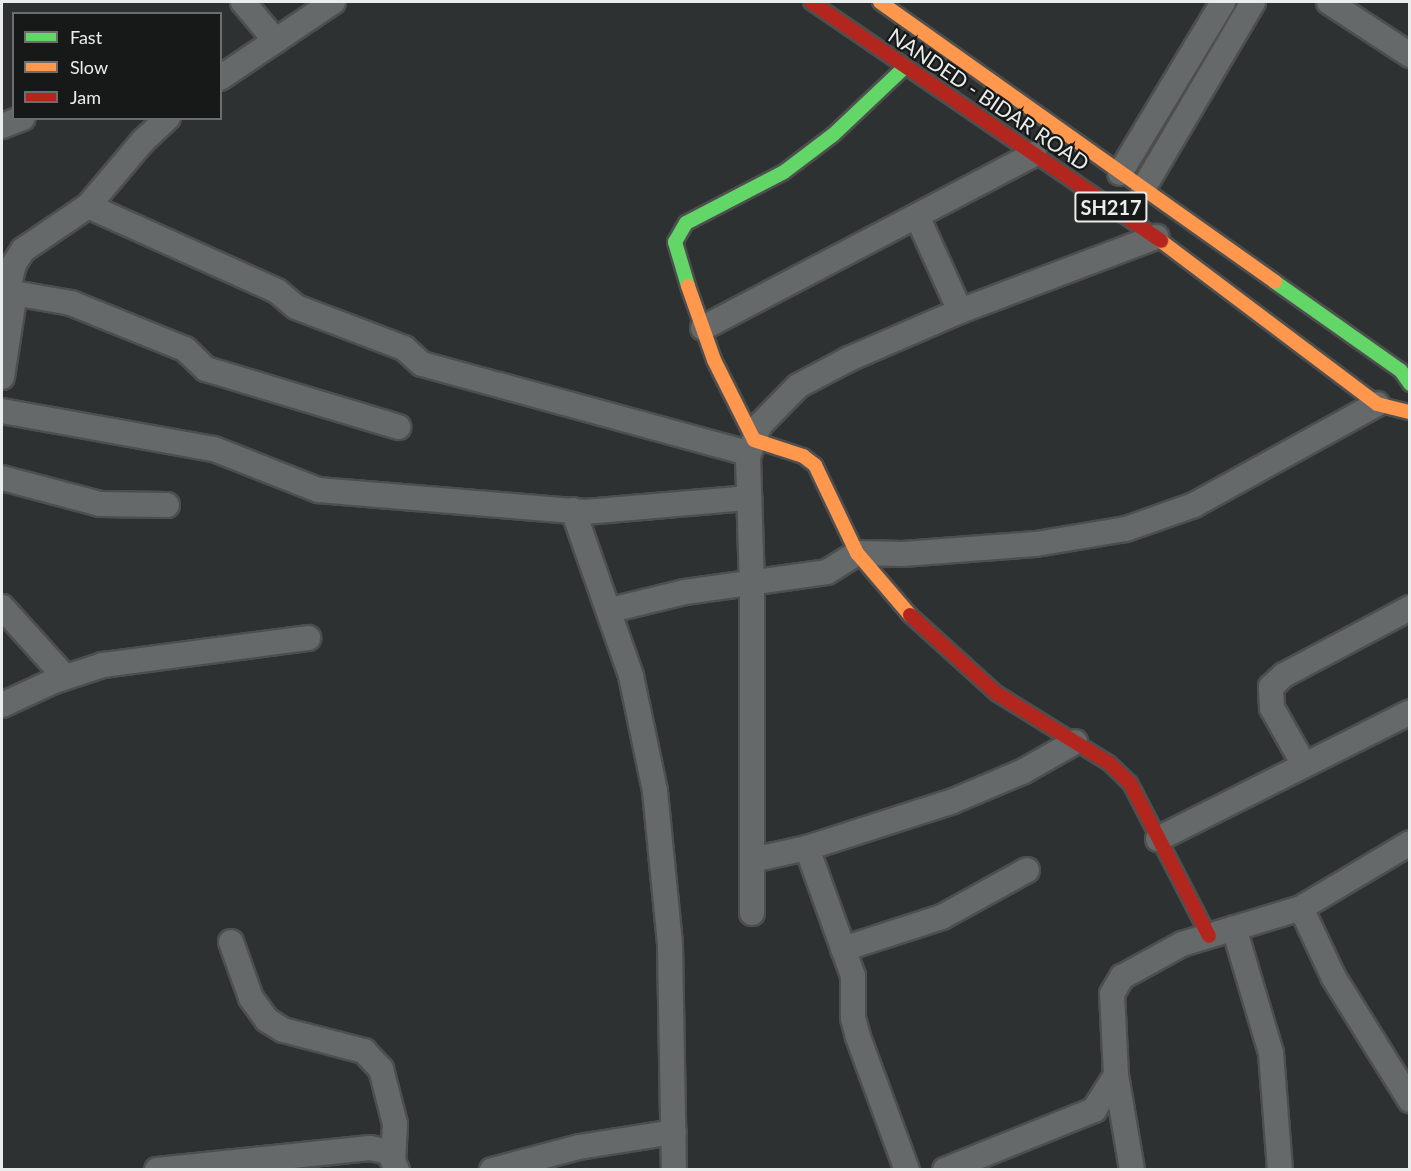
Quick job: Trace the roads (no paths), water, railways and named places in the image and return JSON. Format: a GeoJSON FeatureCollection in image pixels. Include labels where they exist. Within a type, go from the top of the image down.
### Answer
{"type":"FeatureCollection","features":[{"type":"Feature","properties":{"kind":"main road","name":"NANDED - BIDAR ROAD"},"geometry":{"type":"LineString","coordinates":[[811,2],[1156,237],[1377,404],[1410,412]]}},
{"type":"Feature","properties":{"kind":"main road","name":"NANDED - BIDAR ROAD"},"geometry":{"type":"LineString","coordinates":[[880,2],[1401,371],[1410,384]]}},
{"type":"Feature","properties":{"kind":"main road"},"geometry":{"type":"LineString","coordinates":[[905,67],[832,135],[784,172],[686,223],[678,232],[675,242],[714,360],[751,446],[803,456],[815,465],[857,553],[887,592],[949,654],[996,693],[1109,763],[1130,783],[1209,936]]}},
{"type":"Feature","properties":{"kind":"street"},"geometry":{"type":"LineString","coordinates":[[243,2],[276,41]]}},
{"type":"Feature","properties":{"kind":"street"},"geometry":{"type":"LineString","coordinates":[[222,77],[333,2]]}},
{"type":"Feature","properties":{"kind":"street"},"geometry":{"type":"LineString","coordinates":[[1329,2],[1410,55]]}},
{"type":"Feature","properties":{"kind":"street"},"geometry":{"type":"LineString","coordinates":[[1120,173],[1220,3],[1247,11],[1143,189]]}},
{"type":"Feature","properties":{"kind":"street"},"geometry":{"type":"LineString","coordinates":[[2,126],[18,120]]}},
{"type":"Feature","properties":{"kind":"street"},"geometry":{"type":"LineString","coordinates":[[2,377],[8,292],[14,264],[23,250],[88,206],[143,141],[166,120]]}},
{"type":"Feature","properties":{"kind":"street"},"geometry":{"type":"LineString","coordinates":[[703,328],[1034,154]]}},
{"type":"Feature","properties":{"kind":"street"},"geometry":{"type":"LineString","coordinates":[[88,206],[277,291],[296,307],[404,348],[422,364],[751,446]]}},
{"type":"Feature","properties":{"kind":"street"},"geometry":{"type":"LineString","coordinates":[[917,216],[960,312]]}},
{"type":"Feature","properties":{"kind":"street"},"geometry":{"type":"LineString","coordinates":[[752,913],[752,585],[749,498],[751,446],[759,426],[798,386],[849,359],[960,312],[1156,237]]}},
{"type":"Feature","properties":{"kind":"street"},"geometry":{"type":"LineString","coordinates":[[8,292],[71,303],[185,349],[206,369],[399,427]]}},
{"type":"Feature","properties":{"kind":"street"},"geometry":{"type":"LineString","coordinates":[[611,610],[685,592],[752,585],[827,572],[857,553],[903,554],[1036,544],[1126,529],[1194,505],[1377,404]]}},
{"type":"Feature","properties":{"kind":"street"},"geometry":{"type":"LineString","coordinates":[[2,411],[214,449],[318,490],[585,512],[749,498]]}},
{"type":"Feature","properties":{"kind":"street"},"geometry":{"type":"LineString","coordinates":[[2,478],[100,504],[166,506]]}},
{"type":"Feature","properties":{"kind":"street"},"geometry":{"type":"LineString","coordinates":[[573,510],[611,610],[631,676],[655,791],[670,945],[674,1170]]}},
{"type":"Feature","properties":{"kind":"street"},"geometry":{"type":"LineString","coordinates":[[2,607],[65,677]]}},
{"type":"Feature","properties":{"kind":"street"},"geometry":{"type":"LineString","coordinates":[[1303,763],[1272,708],[1271,687],[1284,675],[1410,608]]}},
{"type":"Feature","properties":{"kind":"street"},"geometry":{"type":"LineString","coordinates":[[2,705],[65,677],[104,664],[308,638]]}},
{"type":"Feature","properties":{"kind":"street"},"geometry":{"type":"LineString","coordinates":[[1158,839],[1303,763],[1410,712]]}},
{"type":"Feature","properties":{"kind":"street"},"geometry":{"type":"LineString","coordinates":[[752,860],[807,848],[953,801],[1022,772],[1075,742]]}},
{"type":"Feature","properties":{"kind":"street"},"geometry":{"type":"LineString","coordinates":[[1132,1170],[1116,1075],[1112,994],[1122,977],[1151,958],[1209,936],[1301,908],[1410,843]]}},
{"type":"Feature","properties":{"kind":"street"},"geometry":{"type":"LineString","coordinates":[[807,848],[853,976],[853,1018],[858,1036],[907,1170]]}},
{"type":"Feature","properties":{"kind":"street"},"geometry":{"type":"LineString","coordinates":[[843,949],[942,917],[1027,870]]}},
{"type":"Feature","properties":{"kind":"street"},"geometry":{"type":"LineString","coordinates":[[1301,908],[1334,978],[1410,1100]]}},
{"type":"Feature","properties":{"kind":"street"},"geometry":{"type":"LineString","coordinates":[[1234,928],[1271,1053],[1280,1170]]}},
{"type":"Feature","properties":{"kind":"street"},"geometry":{"type":"LineString","coordinates":[[231,942],[251,998],[267,1020],[283,1030],[364,1051],[381,1069],[395,1124],[395,1163]]}},
{"type":"Feature","properties":{"kind":"street"},"geometry":{"type":"LineString","coordinates":[[945,1170],[978,1163],[1094,1110],[1116,1075]]}},
{"type":"Feature","properties":{"kind":"street"},"geometry":{"type":"LineString","coordinates":[[492,1170],[579,1147],[674,1132]]}},
{"type":"Feature","properties":{"kind":"street"},"geometry":{"type":"LineString","coordinates":[[157,1170],[370,1148],[389,1152],[395,1163]]}}]}
